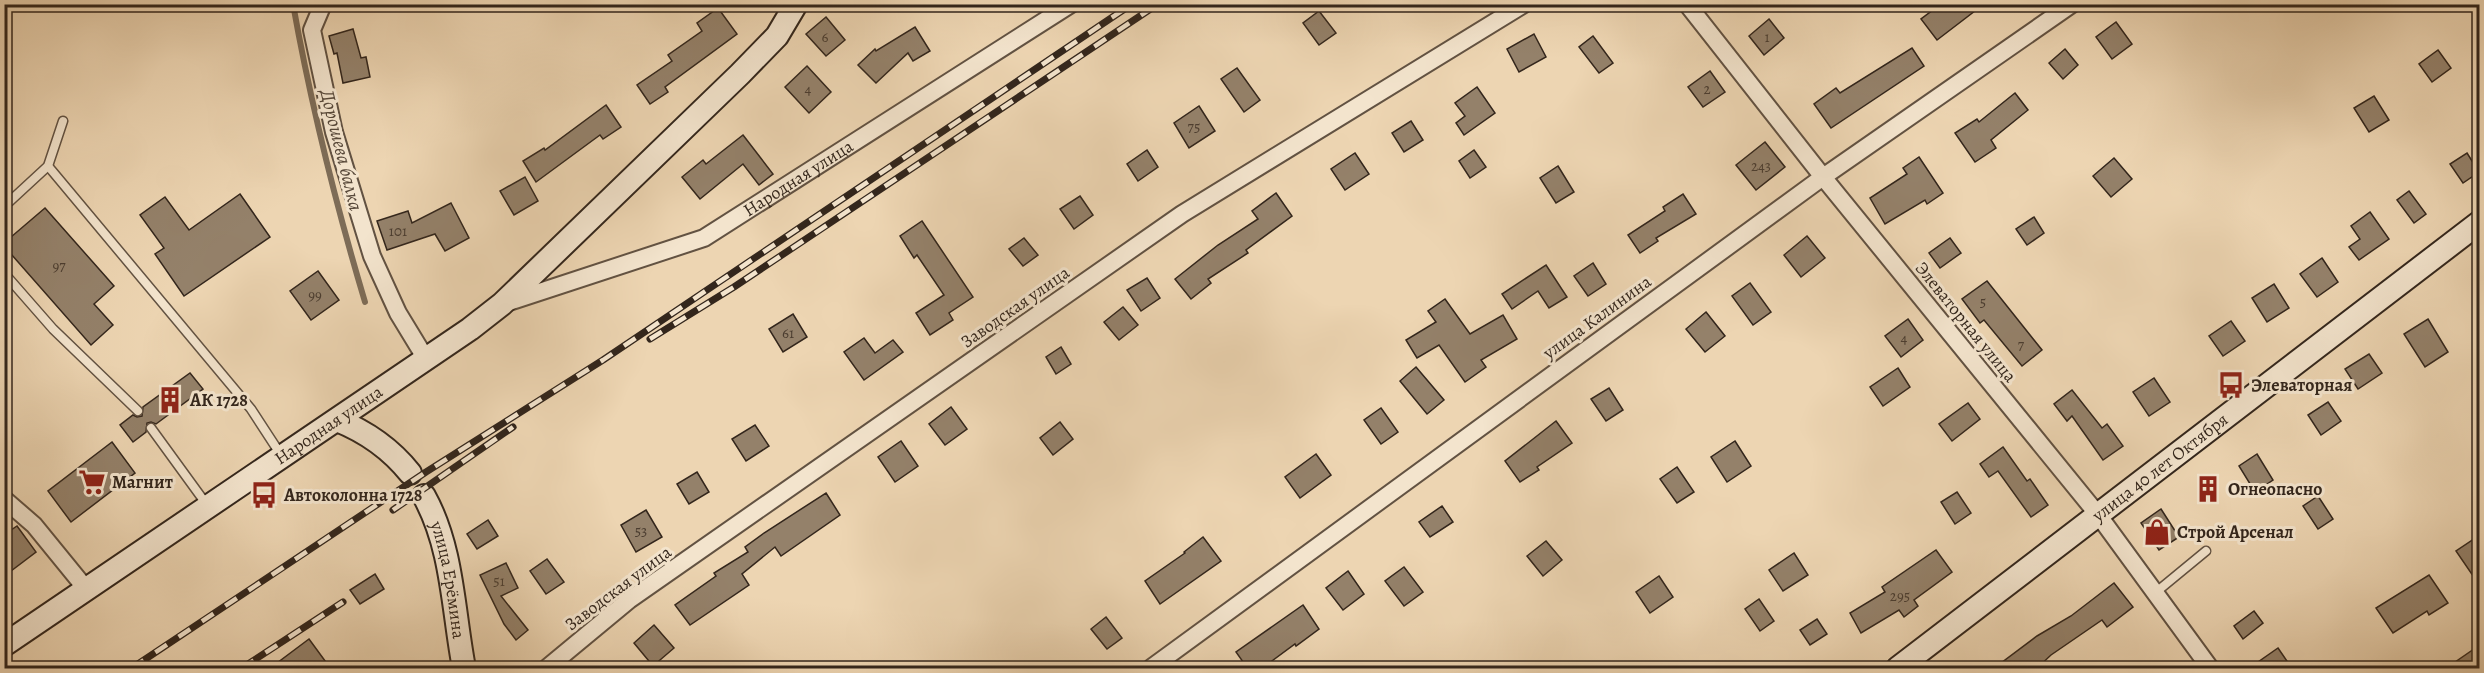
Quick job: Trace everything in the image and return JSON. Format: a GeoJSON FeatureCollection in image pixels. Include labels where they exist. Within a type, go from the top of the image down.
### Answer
{"type":"FeatureCollection","features":[{"type":"Feature","properties":{"kind":"street"},"geometry":{"type":"LineString","coordinates":[[323,4],[312,30],[334,132],[372,256],[398,313],[426,359]]}},
{"type":"Feature","properties":{"kind":"street","name":"Народная улица"},"geometry":{"type":"LineString","coordinates":[[4,645],[337,420],[502,304],[740,74],[777,36],[796,4]]}},
{"type":"Feature","properties":{"kind":"street","name":"Народная улица"},"geometry":{"type":"LineString","coordinates":[[502,304],[704,238],[1071,4]]}},
{"type":"Feature","properties":{"kind":"street","name":"Заводская улица"},"geometry":{"type":"LineString","coordinates":[[546,669],[629,600],[1182,214],[1524,4]]}},
{"type":"Feature","properties":{"kind":"street","name":"Элеваторная улица"},"geometry":{"type":"LineString","coordinates":[[1687,4],[1823,177],[2099,516],[2210,669]]}},
{"type":"Feature","properties":{"kind":"street","name":"улица Калинина"},"geometry":{"type":"LineString","coordinates":[[1151,669],[1823,177],[2072,4]]}},
{"type":"Feature","properties":{"kind":"street","name":"улица 40 лет Октября"},"geometry":{"type":"LineString","coordinates":[[1898,669],[2099,516],[2372,302],[2480,222]]}},
{"type":"Feature","properties":{"kind":"street"},"geometry":{"type":"LineString","coordinates":[[337,420],[374,438],[410,473]]}},
{"type":"Feature","properties":{"kind":"street","name":"улица Ерёмина"},"geometry":{"type":"LineString","coordinates":[[424,496],[441,533],[464,669]]}},
{"type":"Feature","properties":{"kind":"street"},"geometry":{"type":"LineString","coordinates":[[4,499],[34,525],[87,590]]}},
{"type":"Feature","properties":{"kind":"lane"},"geometry":{"type":"LineString","coordinates":[[9,202],[48,166],[63,121]]}},
{"type":"Feature","properties":{"kind":"lane"},"geometry":{"type":"LineString","coordinates":[[48,166],[251,409],[282,456]]}},
{"type":"Feature","properties":{"kind":"lane"},"geometry":{"type":"LineString","coordinates":[[4,273],[53,329],[138,411]]}},
{"type":"Feature","properties":{"kind":"lane"},"geometry":{"type":"LineString","coordinates":[[151,428],[208,507]]}},
{"type":"Feature","properties":{"kind":"lane"},"geometry":{"type":"LineString","coordinates":[[2155,593],[2206,551]]}},
{"type":"Feature","properties":{"kind":"building"},"geometry":{"type":"Polygon","coordinates":[[[1941,4],[1984,4],[1937,40],[1921,19],[1941,4]]]}},
{"type":"Feature","properties":{"kind":"building"},"geometry":{"type":"Polygon","coordinates":[[[718,8],[737,34],[665,87],[668,92],[650,104],[637,85],[672,61],[668,55],[702,31],[697,23],[718,8]]]}},
{"type":"Feature","properties":{"kind":"building"},"geometry":{"type":"Polygon","coordinates":[[[1319,11],[1336,33],[1319,45],[1303,23],[1319,11]]]}},
{"type":"Feature","properties":{"kind":"building"},"geometry":{"type":"Polygon","coordinates":[[[826,17],[845,40],[826,56],[806,34],[826,17]]]}},
{"type":"Feature","properties":{"kind":"building"},"geometry":{"type":"Polygon","coordinates":[[[1769,19],[1784,38],[1764,55],[1749,36],[1769,19]]]}},
{"type":"Feature","properties":{"kind":"building"},"geometry":{"type":"Polygon","coordinates":[[[2116,22],[2132,44],[2112,59],[2096,37],[2116,22]]]}},
{"type":"Feature","properties":{"kind":"building"},"geometry":{"type":"Polygon","coordinates":[[[915,27],[930,51],[913,61],[908,53],[876,83],[858,65],[875,49],[876,51],[915,27]]]}},
{"type":"Feature","properties":{"kind":"building"},"geometry":{"type":"Polygon","coordinates":[[[353,29],[361,58],[366,57],[370,77],[343,83],[337,53],[334,54],[329,36],[353,29]]]}},
{"type":"Feature","properties":{"kind":"building"},"geometry":{"type":"Polygon","coordinates":[[[1534,34],[1546,57],[1519,72],[1507,49],[1534,34]]]}},
{"type":"Feature","properties":{"kind":"building"},"geometry":{"type":"Polygon","coordinates":[[[1593,36],[1613,63],[1599,73],[1579,47],[1593,36]]]}},
{"type":"Feature","properties":{"kind":"building"},"geometry":{"type":"Polygon","coordinates":[[[1912,48],[1924,66],[1831,128],[1814,104],[1836,88],[1840,93],[1912,48]]]}},
{"type":"Feature","properties":{"kind":"building"},"geometry":{"type":"Polygon","coordinates":[[[2065,49],[2078,65],[2063,79],[2049,63],[2065,49]]]}},
{"type":"Feature","properties":{"kind":"building"},"geometry":{"type":"Polygon","coordinates":[[[2438,50],[2451,68],[2432,82],[2419,64],[2438,50]]]}},
{"type":"Feature","properties":{"kind":"building"},"geometry":{"type":"Polygon","coordinates":[[[807,66],[831,92],[809,113],[785,87],[807,66]]]}},
{"type":"Feature","properties":{"kind":"building"},"geometry":{"type":"Polygon","coordinates":[[[1237,68],[1260,100],[1244,112],[1221,79],[1237,68]]]}},
{"type":"Feature","properties":{"kind":"building"},"geometry":{"type":"Polygon","coordinates":[[[1710,71],[1725,92],[1703,107],[1688,87],[1710,71]]]}},
{"type":"Feature","properties":{"kind":"building"},"geometry":{"type":"Polygon","coordinates":[[[1477,87],[1495,113],[1464,135],[1456,123],[1465,116],[1455,103],[1477,87]]]}},
{"type":"Feature","properties":{"kind":"building"},"geometry":{"type":"Polygon","coordinates":[[[2015,93],[2028,110],[1991,140],[1996,148],[1975,162],[1955,133],[1977,119],[1979,122],[2015,93]]]}},
{"type":"Feature","properties":{"kind":"building"},"geometry":{"type":"Polygon","coordinates":[[[2374,96],[2389,120],[2369,132],[2354,108],[2374,96]]]}},
{"type":"Feature","properties":{"kind":"building"},"geometry":{"type":"Polygon","coordinates":[[[606,105],[621,127],[603,139],[600,135],[536,182],[523,161],[544,148],[545,150],[606,105]]]}},
{"type":"Feature","properties":{"kind":"building"},"geometry":{"type":"Polygon","coordinates":[[[1199,106],[1215,131],[1189,148],[1174,123],[1199,106]]]}},
{"type":"Feature","properties":{"kind":"building"},"geometry":{"type":"Polygon","coordinates":[[[1411,121],[1423,140],[1404,152],[1392,133],[1411,121]]]}},
{"type":"Feature","properties":{"kind":"building"},"geometry":{"type":"Polygon","coordinates":[[[743,135],[773,174],[759,185],[743,164],[700,199],[682,177],[703,160],[706,164],[743,135]]]}},
{"type":"Feature","properties":{"kind":"building"},"geometry":{"type":"Polygon","coordinates":[[[1765,142],[1785,167],[1756,190],[1736,165],[1765,142]]]}},
{"type":"Feature","properties":{"kind":"building"},"geometry":{"type":"Polygon","coordinates":[[[1147,150],[1158,167],[1138,181],[1127,164],[1147,150]]]}},
{"type":"Feature","properties":{"kind":"building"},"geometry":{"type":"Polygon","coordinates":[[[1474,150],[1486,167],[1470,178],[1459,161],[1474,150]]]}},
{"type":"Feature","properties":{"kind":"building"},"geometry":{"type":"Polygon","coordinates":[[[1355,153],[1369,174],[1345,190],[1331,169],[1355,153]]]}},
{"type":"Feature","properties":{"kind":"building"},"geometry":{"type":"Polygon","coordinates":[[[2467,153],[2479,172],[2463,183],[2450,164],[2467,153]]]}},
{"type":"Feature","properties":{"kind":"building"},"geometry":{"type":"Polygon","coordinates":[[[1919,157],[1943,193],[1927,204],[1925,200],[1885,224],[1870,198],[1907,174],[1903,168],[1919,157]]]}},
{"type":"Feature","properties":{"kind":"building"},"geometry":{"type":"Polygon","coordinates":[[[2114,158],[2132,179],[2111,197],[2093,176],[2114,158]]]}},
{"type":"Feature","properties":{"kind":"building"},"geometry":{"type":"Polygon","coordinates":[[[1558,166],[1574,192],[1556,203],[1540,178],[1558,166]]]}},
{"type":"Feature","properties":{"kind":"building"},"geometry":{"type":"Polygon","coordinates":[[[525,177],[538,201],[514,215],[500,191],[525,177]]]}},
{"type":"Feature","properties":{"kind":"building"},"geometry":{"type":"Polygon","coordinates":[[[2409,191],[2426,214],[2414,223],[2397,200],[2409,191]]]}},
{"type":"Feature","properties":{"kind":"building"},"geometry":{"type":"Polygon","coordinates":[[[1276,193],[1292,216],[1246,250],[1248,253],[1208,279],[1211,283],[1191,299],[1175,279],[1218,245],[1258,219],[1252,211],[1276,193]]]}},
{"type":"Feature","properties":{"kind":"building"},"geometry":{"type":"Polygon","coordinates":[[[240,194],[270,237],[184,296],[155,254],[164,248],[140,215],[165,197],[189,230],[240,194]]]}},
{"type":"Feature","properties":{"kind":"building"},"geometry":{"type":"Polygon","coordinates":[[[1683,194],[1696,214],[1656,238],[1658,241],[1640,253],[1628,235],[1665,211],[1663,207],[1683,194]]]}},
{"type":"Feature","properties":{"kind":"building"},"geometry":{"type":"Polygon","coordinates":[[[1080,196],[1093,215],[1074,229],[1060,209],[1080,196]]]}},
{"type":"Feature","properties":{"kind":"building"},"geometry":{"type":"Polygon","coordinates":[[[451,203],[469,238],[445,251],[435,234],[387,250],[377,221],[408,211],[412,223],[451,203]]]}},
{"type":"Feature","properties":{"kind":"building"},"geometry":{"type":"Polygon","coordinates":[[[45,208],[114,286],[94,304],[113,325],[91,345],[4,246],[4,243],[45,208]]]}},
{"type":"Feature","properties":{"kind":"building"},"geometry":{"type":"Polygon","coordinates":[[[2370,212],[2389,239],[2359,260],[2349,247],[2360,239],[2351,226],[2370,212]]]}},
{"type":"Feature","properties":{"kind":"building"},"geometry":{"type":"Polygon","coordinates":[[[2034,217],[2044,233],[2027,245],[2016,229],[2034,217]]]}},
{"type":"Feature","properties":{"kind":"building"},"geometry":{"type":"Polygon","coordinates":[[[922,221],[973,297],[949,313],[953,320],[930,335],[916,313],[944,295],[917,255],[914,258],[900,236],[922,221]]]}},
{"type":"Feature","properties":{"kind":"building"},"geometry":{"type":"Polygon","coordinates":[[[1807,236],[1825,258],[1801,277],[1784,255],[1807,236]]]}},
{"type":"Feature","properties":{"kind":"building"},"geometry":{"type":"Polygon","coordinates":[[[1024,238],[1038,255],[1023,266],[1009,249],[1024,238]]]}},
{"type":"Feature","properties":{"kind":"building"},"geometry":{"type":"Polygon","coordinates":[[[1950,238],[1961,253],[1940,268],[1929,253],[1950,238]]]}},
{"type":"Feature","properties":{"kind":"building"},"geometry":{"type":"Polygon","coordinates":[[[2322,258],[2338,282],[2317,297],[2300,274],[2322,258]]]}},
{"type":"Feature","properties":{"kind":"building"},"geometry":{"type":"Polygon","coordinates":[[[1593,263],[1606,284],[1588,296],[1574,276],[1593,263]]]}},
{"type":"Feature","properties":{"kind":"building"},"geometry":{"type":"Polygon","coordinates":[[[1546,265],[1567,297],[1549,308],[1538,291],[1512,309],[1502,294],[1546,265]]]}},
{"type":"Feature","properties":{"kind":"building"},"geometry":{"type":"Polygon","coordinates":[[[318,271],[339,300],[311,320],[290,291],[318,271]]]}},
{"type":"Feature","properties":{"kind":"building"},"geometry":{"type":"Polygon","coordinates":[[[1147,278],[1160,298],[1141,311],[1127,290],[1147,278]]]}},
{"type":"Feature","properties":{"kind":"building"},"geometry":{"type":"Polygon","coordinates":[[[1987,281],[2042,350],[2022,366],[1984,320],[1980,323],[1962,299],[1987,281]]]}},
{"type":"Feature","properties":{"kind":"building"},"geometry":{"type":"Polygon","coordinates":[[[1750,283],[1771,312],[1753,325],[1732,296],[1750,283]]]}},
{"type":"Feature","properties":{"kind":"building"},"geometry":{"type":"Polygon","coordinates":[[[2274,284],[2289,308],[2267,322],[2252,298],[2274,284]]]}},
{"type":"Feature","properties":{"kind":"building"},"geometry":{"type":"Polygon","coordinates":[[[1445,299],[1470,334],[1503,315],[1517,339],[1481,360],[1486,367],[1465,382],[1439,345],[1417,358],[1406,340],[1436,322],[1428,311],[1445,299]]]}},
{"type":"Feature","properties":{"kind":"building"},"geometry":{"type":"Polygon","coordinates":[[[1123,307],[1138,325],[1119,340],[1104,322],[1123,307]]]}},
{"type":"Feature","properties":{"kind":"building"},"geometry":{"type":"Polygon","coordinates":[[[1706,312],[1725,336],[1705,352],[1686,329],[1706,312]]]}},
{"type":"Feature","properties":{"kind":"building"},"geometry":{"type":"Polygon","coordinates":[[[793,314],[807,337],[783,352],[769,329],[793,314]]]}},
{"type":"Feature","properties":{"kind":"building"},"geometry":{"type":"Polygon","coordinates":[[[1908,319],[1923,340],[1901,357],[1885,336],[1908,319]]]}},
{"type":"Feature","properties":{"kind":"building"},"geometry":{"type":"Polygon","coordinates":[[[2428,319],[2448,352],[2425,367],[2404,334],[2428,319]]]}},
{"type":"Feature","properties":{"kind":"building"},"geometry":{"type":"Polygon","coordinates":[[[2231,321],[2245,341],[2223,356],[2209,336],[2231,321]]]}},
{"type":"Feature","properties":{"kind":"building"},"geometry":{"type":"Polygon","coordinates":[[[864,338],[875,353],[893,340],[903,352],[864,380],[844,352],[864,338]]]}},
{"type":"Feature","properties":{"kind":"building"},"geometry":{"type":"Polygon","coordinates":[[[1061,347],[1071,364],[1056,374],[1046,357],[1061,347]]]}},
{"type":"Feature","properties":{"kind":"building"},"geometry":{"type":"Polygon","coordinates":[[[2369,354],[2382,373],[2358,389],[2345,369],[2369,354]]]}},
{"type":"Feature","properties":{"kind":"building"},"geometry":{"type":"Polygon","coordinates":[[[1416,367],[1444,400],[1427,414],[1400,381],[1416,367]]]}},
{"type":"Feature","properties":{"kind":"building"},"geometry":{"type":"Polygon","coordinates":[[[1898,368],[1910,387],[1883,406],[1870,387],[1898,368]]]}},
{"type":"Feature","properties":{"kind":"building","name":"АК 1728"},"geometry":{"type":"Polygon","coordinates":[[[190,373],[203,389],[156,424],[147,423],[146,432],[133,442],[120,425],[133,415],[142,416],[143,407],[190,373]]]}},
{"type":"Feature","properties":{"kind":"building"},"geometry":{"type":"Polygon","coordinates":[[[2154,378],[2170,402],[2149,416],[2133,392],[2154,378]]]}},
{"type":"Feature","properties":{"kind":"building"},"geometry":{"type":"Polygon","coordinates":[[[1609,388],[1623,410],[1606,421],[1591,399],[1609,388]]]}},
{"type":"Feature","properties":{"kind":"building"},"geometry":{"type":"Polygon","coordinates":[[[2072,390],[2102,428],[2107,424],[2123,446],[2103,460],[2072,416],[2067,421],[2054,404],[2072,390]]]}},
{"type":"Feature","properties":{"kind":"building"},"geometry":{"type":"Polygon","coordinates":[[[2328,402],[2341,421],[2321,435],[2308,415],[2328,402]]]}},
{"type":"Feature","properties":{"kind":"building"},"geometry":{"type":"Polygon","coordinates":[[[1968,403],[1980,419],[1952,441],[1939,424],[1968,403]]]}},
{"type":"Feature","properties":{"kind":"building"},"geometry":{"type":"Polygon","coordinates":[[[951,407],[967,429],[945,445],[929,424],[951,407]]]}},
{"type":"Feature","properties":{"kind":"building"},"geometry":{"type":"Polygon","coordinates":[[[1381,408],[1398,432],[1381,444],[1364,420],[1381,408]]]}},
{"type":"Feature","properties":{"kind":"building"},"geometry":{"type":"Polygon","coordinates":[[[1556,421],[1572,443],[1537,467],[1539,470],[1520,482],[1505,461],[1556,421]]]}},
{"type":"Feature","properties":{"kind":"building"},"geometry":{"type":"Polygon","coordinates":[[[1060,422],[1073,439],[1053,455],[1040,438],[1060,422]]]}},
{"type":"Feature","properties":{"kind":"building"},"geometry":{"type":"Polygon","coordinates":[[[755,425],[769,446],[746,461],[732,439],[755,425]]]}},
{"type":"Feature","properties":{"kind":"building"},"geometry":{"type":"Polygon","coordinates":[[[901,441],[918,466],[895,482],[878,457],[901,441]]]}},
{"type":"Feature","properties":{"kind":"building"},"geometry":{"type":"Polygon","coordinates":[[[1735,441],[1751,466],[1727,482],[1711,457],[1735,441]]]}},
{"type":"Feature","properties":{"kind":"building","name":"Магнит"},"geometry":{"type":"Polygon","coordinates":[[[112,442],[135,473],[71,522],[48,491],[112,442]]]}},
{"type":"Feature","properties":{"kind":"building"},"geometry":{"type":"Polygon","coordinates":[[[2003,447],[2027,481],[2030,479],[2048,505],[2031,517],[1998,471],[1989,477],[1980,464],[2003,447]]]}},
{"type":"Feature","properties":{"kind":"building"},"geometry":{"type":"Polygon","coordinates":[[[1316,454],[1331,475],[1300,498],[1285,477],[1316,454]]]}},
{"type":"Feature","properties":{"kind":"building"},"geometry":{"type":"Polygon","coordinates":[[[2257,454],[2273,480],[2255,492],[2239,466],[2257,454]]]}},
{"type":"Feature","properties":{"kind":"building"},"geometry":{"type":"Polygon","coordinates":[[[1677,467],[1694,492],[1677,503],[1660,479],[1677,467]]]}},
{"type":"Feature","properties":{"kind":"building"},"geometry":{"type":"Polygon","coordinates":[[[697,472],[709,492],[689,504],[677,484],[697,472]]]}},
{"type":"Feature","properties":{"kind":"building"},"geometry":{"type":"Polygon","coordinates":[[[1957,492],[1971,513],[1955,524],[1941,502],[1957,492]]]}},
{"type":"Feature","properties":{"kind":"building"},"geometry":{"type":"Polygon","coordinates":[[[826,493],[840,515],[781,556],[775,547],[742,574],[749,585],[690,625],[675,605],[716,576],[714,573],[748,552],[745,547],[826,493]]]}},
{"type":"Feature","properties":{"kind":"building"},"geometry":{"type":"Polygon","coordinates":[[[2318,496],[2333,519],[2318,529],[2303,506],[2318,496]]]}},
{"type":"Feature","properties":{"kind":"building"},"geometry":{"type":"Polygon","coordinates":[[[1442,506],[1453,522],[1430,537],[1419,522],[1442,506]]]}},
{"type":"Feature","properties":{"kind":"building"},"geometry":{"type":"Polygon","coordinates":[[[2161,509],[2179,537],[2159,550],[2141,523],[2161,509]]]}},
{"type":"Feature","properties":{"kind":"building"},"geometry":{"type":"Polygon","coordinates":[[[646,510],[662,537],[636,552],[621,525],[646,510]]]}},
{"type":"Feature","properties":{"kind":"building"},"geometry":{"type":"Polygon","coordinates":[[[488,520],[498,536],[477,549],[467,534],[488,520]]]}},
{"type":"Feature","properties":{"kind":"building"},"geometry":{"type":"Polygon","coordinates":[[[17,526],[36,552],[11,571],[4,562],[4,535],[17,526]]]}},
{"type":"Feature","properties":{"kind":"building"},"geometry":{"type":"Polygon","coordinates":[[[2480,535],[2480,586],[2456,551],[2480,535]]]}},
{"type":"Feature","properties":{"kind":"building"},"geometry":{"type":"Polygon","coordinates":[[[1203,537],[1221,561],[1160,604],[1145,581],[1185,553],[1203,537]]]}},
{"type":"Feature","properties":{"kind":"building"},"geometry":{"type":"Polygon","coordinates":[[[1546,541],[1562,560],[1543,576],[1527,556],[1546,541]]]}},
{"type":"Feature","properties":{"kind":"building"},"geometry":{"type":"Polygon","coordinates":[[[1936,550],[1952,572],[1914,600],[1918,606],[1904,617],[1899,610],[1861,633],[1850,613],[1885,592],[1882,587],[1936,550]]]}},
{"type":"Feature","properties":{"kind":"building"},"geometry":{"type":"Polygon","coordinates":[[[1794,553],[1808,575],[1783,591],[1769,570],[1794,553]]]}},
{"type":"Feature","properties":{"kind":"building"},"geometry":{"type":"Polygon","coordinates":[[[547,559],[564,582],[546,594],[530,571],[547,559]]]}},
{"type":"Feature","properties":{"kind":"building"},"geometry":{"type":"Polygon","coordinates":[[[506,563],[518,588],[501,596],[528,630],[516,640],[504,624],[480,575],[506,563]]]}},
{"type":"Feature","properties":{"kind":"building"},"geometry":{"type":"Polygon","coordinates":[[[1404,567],[1423,592],[1404,606],[1385,581],[1404,567]]]}},
{"type":"Feature","properties":{"kind":"building"},"geometry":{"type":"Polygon","coordinates":[[[1348,571],[1364,594],[1343,610],[1326,588],[1348,571]]]}},
{"type":"Feature","properties":{"kind":"building"},"geometry":{"type":"Polygon","coordinates":[[[375,574],[384,589],[360,604],[350,590],[375,574]]]}},
{"type":"Feature","properties":{"kind":"building"},"geometry":{"type":"Polygon","coordinates":[[[2429,575],[2448,603],[2429,615],[2427,611],[2393,633],[2376,608],[2429,575]]]}},
{"type":"Feature","properties":{"kind":"building"},"geometry":{"type":"Polygon","coordinates":[[[1659,576],[1673,597],[1650,613],[1636,592],[1659,576]]]}},
{"type":"Feature","properties":{"kind":"building"},"geometry":{"type":"Polygon","coordinates":[[[2114,583],[2133,607],[2107,627],[2102,620],[2051,655],[2036,669],[1993,669],[2037,636],[2071,616],[2114,583]]]}},
{"type":"Feature","properties":{"kind":"building"},"geometry":{"type":"Polygon","coordinates":[[[1759,599],[1774,621],[1760,631],[1745,609],[1759,599]]]}},
{"type":"Feature","properties":{"kind":"building"},"geometry":{"type":"Polygon","coordinates":[[[1303,605],[1319,629],[1261,669],[1248,669],[1236,652],[1303,605]]]}},
{"type":"Feature","properties":{"kind":"building"},"geometry":{"type":"Polygon","coordinates":[[[2254,611],[2263,623],[2243,639],[2234,626],[2254,611]]]}},
{"type":"Feature","properties":{"kind":"building"},"geometry":{"type":"Polygon","coordinates":[[[1106,617],[1122,638],[1107,649],[1091,629],[1106,617]]]}},
{"type":"Feature","properties":{"kind":"building"},"geometry":{"type":"Polygon","coordinates":[[[1817,619],[1827,634],[1810,645],[1800,630],[1817,619]]]}},
{"type":"Feature","properties":{"kind":"building"},"geometry":{"type":"Polygon","coordinates":[[[654,625],[674,648],[653,666],[634,643],[654,625]]]}},
{"type":"Feature","properties":{"kind":"building"},"geometry":{"type":"Polygon","coordinates":[[[309,639],[331,669],[269,669],[309,639]]]}},
{"type":"Feature","properties":{"kind":"building"},"geometry":{"type":"Polygon","coordinates":[[[2278,648],[2287,661],[2277,669],[2248,669],[2278,648]]]}},
{"type":"Feature","properties":{"kind":"building"},"geometry":{"type":"Polygon","coordinates":[[[2474,649],[2480,657],[2480,669],[2445,669],[2474,649]]]}},
{"type":"Feature","properties":{"kind":"waterway","name":"Дорошева балка"},"geometry":{"type":"LineString","coordinates":[[293,4],[325,154],[365,302]]}},
{"type":"Feature","properties":{"kind":"railway"},"geometry":{"type":"LineString","coordinates":[[132,668],[426,472],[603,360],[1132,4]]}},
{"type":"Feature","properties":{"kind":"railway"},"geometry":{"type":"LineString","coordinates":[[650,339],[734,287],[1158,4]]}},
{"type":"Feature","properties":{"kind":"railway"},"geometry":{"type":"LineString","coordinates":[[393,510],[513,427]]}},
{"type":"Feature","properties":{"kind":"railway"},"geometry":{"type":"LineString","coordinates":[[242,668],[343,602]]}},
{"type":"Feature","properties":{"kind":"place","name":"Элеваторная"},"geometry":{"type":"Point","coordinates":[2231,385]}},
{"type":"Feature","properties":{"kind":"place","name":"АК 1728"},"geometry":{"type":"Point","coordinates":[170,400]}},
{"type":"Feature","properties":{"kind":"place","name":"Магнит"},"geometry":{"type":"Point","coordinates":[92,482]}},
{"type":"Feature","properties":{"kind":"place","name":"Огнеопасно"},"geometry":{"type":"Point","coordinates":[2208,489]}},
{"type":"Feature","properties":{"kind":"place","name":"Автоколонна 1728"},"geometry":{"type":"Point","coordinates":[264,495]}},
{"type":"Feature","properties":{"kind":"place","name":"Строй Арсенал"},"geometry":{"type":"Point","coordinates":[2157,532]}}]}
